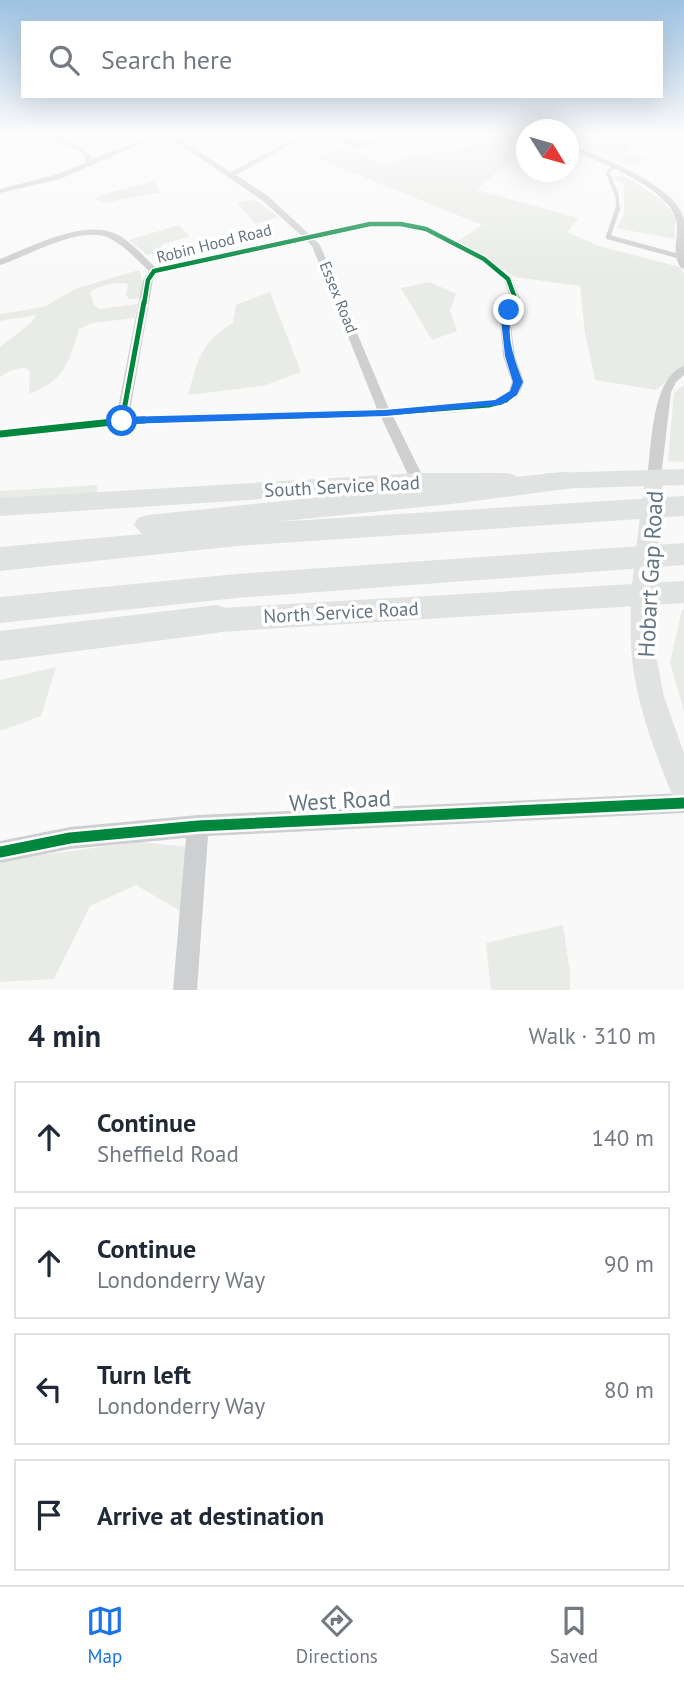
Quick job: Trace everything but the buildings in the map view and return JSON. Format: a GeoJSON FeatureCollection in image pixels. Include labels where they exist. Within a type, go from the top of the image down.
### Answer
{"type":"FeatureCollection","features":[{"type":"Feature","properties":{"kind":"highway"},"geometry":{"type":"LineString","coordinates":[[0,548],[58,536],[328,505],[429,498],[564,481]]}},
{"type":"Feature","properties":{"kind":"highway"},"geometry":{"type":"LineString","coordinates":[[0,559],[212,537],[684,506]]}},
{"type":"Feature","properties":{"kind":"highway"},"geometry":{"type":"LineString","coordinates":[[0,610],[237,586],[684,554]]}},
{"type":"Feature","properties":{"kind":"highway"},"geometry":{"type":"LineString","coordinates":[[0,646],[217,619]]}},
{"type":"Feature","properties":{"kind":"main road","name":"South Service Road"},"geometry":{"type":"LineString","coordinates":[[0,507],[418,481],[564,481],[654,485],[684,477]]}},
{"type":"Feature","properties":{"kind":"main road","name":"North Service Road"},"geometry":{"type":"LineString","coordinates":[[0,657],[217,619],[646,586],[684,592]]}},
{"type":"Feature","properties":{"kind":"street"},"geometry":{"type":"LineString","coordinates":[[0,191],[47,180]]}},
{"type":"Feature","properties":{"kind":"street","name":"Essex Road"},"geometry":{"type":"LineString","coordinates":[[236,180],[265,198],[307,237],[322,256],[385,413],[418,481]]}},
{"type":"Feature","properties":{"kind":"street"},"geometry":{"type":"LineString","coordinates":[[640,180],[679,208],[681,222],[678,256],[684,266]]}},
{"type":"Feature","properties":{"kind":"street","name":"Robin Hood Road"},"geometry":{"type":"LineString","coordinates":[[122,421],[148,280],[154,271],[374,223],[420,228],[437,234],[493,265],[508,279],[514,290],[514,303],[505,319],[509,356],[518,382],[514,393],[506,400],[489,405],[385,413]]}},
{"type":"Feature","properties":{"kind":"street"},"geometry":{"type":"LineString","coordinates":[[0,262],[75,235],[98,232],[114,236],[154,271]]}},
{"type":"Feature","properties":{"kind":"street"},"geometry":{"type":"LineString","coordinates":[[654,485],[665,392],[671,380],[684,369]]}},
{"type":"Feature","properties":{"kind":"street"},"geometry":{"type":"LineString","coordinates":[[0,434],[122,421],[385,413]]}},
{"type":"Feature","properties":{"kind":"street","name":"Hobart Gap Road"},"geometry":{"type":"LineString","coordinates":[[654,485],[642,633],[645,666],[656,710],[684,789]]}},
{"type":"Feature","properties":{"kind":"street","name":"West Road"},"geometry":{"type":"LineString","coordinates":[[0,852],[70,838],[198,826],[684,803]]}},
{"type":"Feature","properties":{"kind":"street"},"geometry":{"type":"LineString","coordinates":[[185,990],[198,826]]}},
{"type":"Feature","properties":{"kind":"lane"},"geometry":{"type":"LineString","coordinates":[[611,180],[617,196],[618,210],[608,237],[678,256]]}},
{"type":"Feature","properties":{"kind":"shaded area"},"geometry":{"type":"Polygon","coordinates":[[[371,180],[488,180],[476,190],[579,218],[567,232],[599,246],[679,267],[684,273],[684,366],[656,390],[595,380],[585,332],[580,286],[515,277],[458,241],[482,225],[371,180]]]}},
{"type":"Feature","properties":{"kind":"shaded area"},"geometry":{"type":"Polygon","coordinates":[[[616,180],[631,180],[663,201],[675,217],[675,239],[617,228],[624,214],[624,185],[616,180]]]}},
{"type":"Feature","properties":{"kind":"shaded area"},"geometry":{"type":"Polygon","coordinates":[[[153,181],[161,192],[104,203],[95,199],[107,193],[153,181]]]}},
{"type":"Feature","properties":{"kind":"shaded area"},"geometry":{"type":"Polygon","coordinates":[[[255,200],[278,217],[255,224],[237,202],[255,200]]]}},
{"type":"Feature","properties":{"kind":"shaded area"},"geometry":{"type":"Polygon","coordinates":[[[179,225],[190,236],[161,245],[165,252],[147,255],[129,240],[179,225]]]}},
{"type":"Feature","properties":{"kind":"shaded area"},"geometry":{"type":"Polygon","coordinates":[[[139,270],[142,281],[140,298],[129,299],[126,295],[128,284],[123,283],[108,284],[90,292],[94,305],[99,309],[138,304],[135,318],[92,323],[79,329],[72,352],[58,377],[41,389],[29,394],[30,372],[25,367],[0,377],[0,347],[31,323],[36,315],[0,321],[0,314],[44,307],[75,289],[139,270]]]}},
{"type":"Feature","properties":{"kind":"shaded area"},"geometry":{"type":"Polygon","coordinates":[[[430,282],[456,294],[450,311],[457,331],[432,340],[401,288],[430,282]]]}},
{"type":"Feature","properties":{"kind":"shaded area"},"geometry":{"type":"Polygon","coordinates":[[[270,292],[301,372],[263,386],[188,395],[202,353],[213,338],[233,323],[236,305],[270,292]]]}},
{"type":"Feature","properties":{"kind":"shaded area"},"geometry":{"type":"Polygon","coordinates":[[[684,385],[684,462],[668,461],[674,393],[684,385]]]}},
{"type":"Feature","properties":{"kind":"shaded area"},"geometry":{"type":"Polygon","coordinates":[[[98,485],[96,498],[0,506],[0,491],[98,485]]]}},
{"type":"Feature","properties":{"kind":"shaded area"},"geometry":{"type":"Polygon","coordinates":[[[684,610],[684,712],[670,662],[684,610]]]}},
{"type":"Feature","properties":{"kind":"shaded area"},"geometry":{"type":"Polygon","coordinates":[[[56,667],[41,716],[0,731],[0,680],[56,667]]]}},
{"type":"Feature","properties":{"kind":"shaded area"},"geometry":{"type":"Polygon","coordinates":[[[140,842],[187,847],[180,911],[136,885],[90,906],[54,979],[0,982],[0,863],[10,859],[140,842]]]}},
{"type":"Feature","properties":{"kind":"shaded area"},"geometry":{"type":"Polygon","coordinates":[[[563,925],[570,990],[491,990],[486,943],[563,925]]]}},
{"type":"Feature","properties":{"kind":"cycle path"},"geometry":{"type":"LineString","coordinates":[[0,434],[122,421],[385,413],[489,405],[506,400],[514,393],[518,382],[509,356],[505,319],[515,298],[508,279],[484,259],[426,229],[401,224],[370,224],[154,271],[148,280],[122,421]]}},
{"type":"Feature","properties":{"kind":"cycle path"},"geometry":{"type":"LineString","coordinates":[[0,852],[70,838],[198,826],[684,803]]}},
{"type":"Feature","properties":{"kind":"route"},"geometry":{"type":"LineString","coordinates":[[122,421],[385,413],[498,403],[514,393],[518,382],[509,356],[505,319],[509,310]]}}]}
